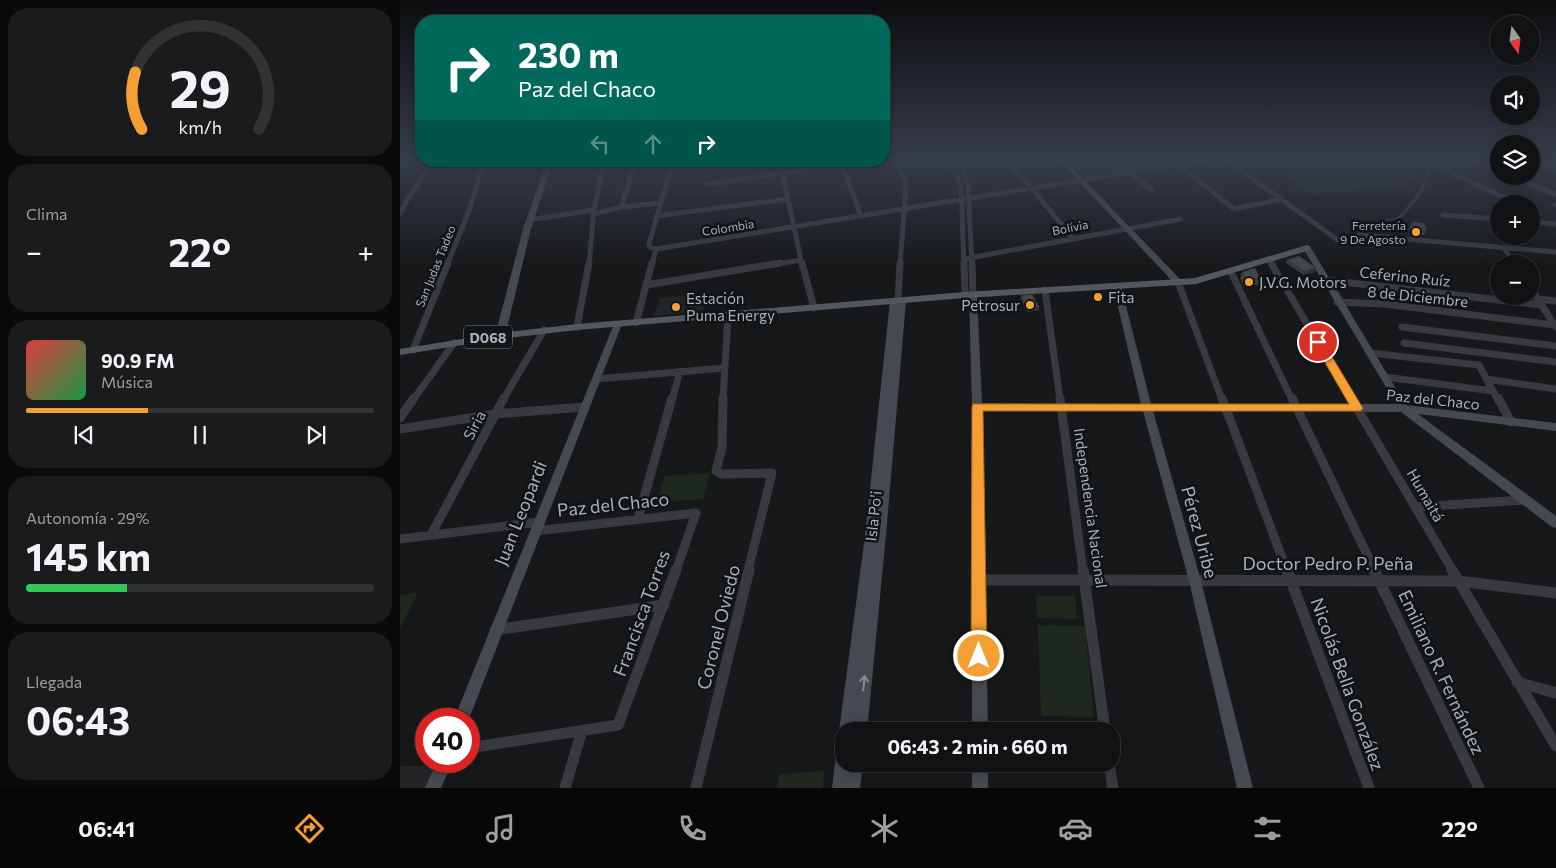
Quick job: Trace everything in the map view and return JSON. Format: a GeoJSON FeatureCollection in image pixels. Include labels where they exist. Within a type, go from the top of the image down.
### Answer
{"type":"FeatureCollection","features":[{"type":"Feature","properties":{"kind":"main road","name":"D068"},"geometry":{"type":"LineString","coordinates":[[400,352],[500,336],[577,327],[969,295],[1196,281],[1270,261],[1307,248]]}},
{"type":"Feature","properties":{"kind":"street"},"geometry":{"type":"LineString","coordinates":[[400,214],[411,195]]}},
{"type":"Feature","properties":{"kind":"street","name":"San Judas Tadeo"},"geometry":{"type":"LineString","coordinates":[[413,350],[470,211],[475,195]]}},
{"type":"Feature","properties":{"kind":"street"},"geometry":{"type":"LineString","coordinates":[[500,336],[530,220],[539,195]]}},
{"type":"Feature","properties":{"kind":"street"},"geometry":{"type":"LineString","coordinates":[[577,327],[587,281],[597,195]]}},
{"type":"Feature","properties":{"kind":"street"},"geometry":{"type":"LineString","coordinates":[[621,207],[625,195]]}},
{"type":"Feature","properties":{"kind":"street"},"geometry":{"type":"LineString","coordinates":[[636,323],[656,249],[650,247],[649,244],[663,195]]}},
{"type":"Feature","properties":{"kind":"street"},"geometry":{"type":"LineString","coordinates":[[787,195],[801,260],[814,308]]}},
{"type":"Feature","properties":{"kind":"street"},"geometry":{"type":"LineString","coordinates":[[853,195],[861,216]]}},
{"type":"Feature","properties":{"kind":"street"},"geometry":{"type":"LineString","coordinates":[[898,301],[905,195]]}},
{"type":"Feature","properties":{"kind":"street"},"geometry":{"type":"LineString","coordinates":[[964,195],[966,200]]}},
{"type":"Feature","properties":{"kind":"street"},"geometry":{"type":"LineString","coordinates":[[966,195],[964,259],[969,295],[978,407],[980,722]]}},
{"type":"Feature","properties":{"kind":"street","name":"Colombia"},"geometry":{"type":"LineString","coordinates":[[656,249],[994,195]]}},
{"type":"Feature","properties":{"kind":"street"},"geometry":{"type":"LineString","coordinates":[[1037,195],[1073,238]]}},
{"type":"Feature","properties":{"kind":"street"},"geometry":{"type":"LineString","coordinates":[[1096,195],[1178,282]]}},
{"type":"Feature","properties":{"kind":"street"},"geometry":{"type":"LineString","coordinates":[[1217,195],[1234,209],[1282,199]]}},
{"type":"Feature","properties":{"kind":"street"},"geometry":{"type":"LineString","coordinates":[[1276,195],[1338,240]]}},
{"type":"Feature","properties":{"kind":"street"},"geometry":{"type":"LineString","coordinates":[[656,216],[788,199]]}},
{"type":"Feature","properties":{"kind":"street"},"geometry":{"type":"LineString","coordinates":[[530,220],[621,207],[660,204]]}},
{"type":"Feature","properties":{"kind":"street"},"geometry":{"type":"LineString","coordinates":[[1443,215],[1490,219]]}},
{"type":"Feature","properties":{"kind":"street","name":"Bolívia"},"geometry":{"type":"LineString","coordinates":[[964,259],[1181,219]]}},
{"type":"Feature","properties":{"kind":"street"},"geometry":{"type":"LineString","coordinates":[[966,223],[971,258],[969,295]]}},
{"type":"Feature","properties":{"kind":"street"},"geometry":{"type":"LineString","coordinates":[[1540,223],[1556,224]]}},
{"type":"Feature","properties":{"kind":"street"},"geometry":{"type":"LineString","coordinates":[[1359,235],[1556,252]]}},
{"type":"Feature","properties":{"kind":"street"},"geometry":{"type":"LineString","coordinates":[[1307,248],[1337,302],[1404,408],[1556,523]]}},
{"type":"Feature","properties":{"kind":"street"},"geometry":{"type":"LineString","coordinates":[[1504,248],[1508,255]]}},
{"type":"Feature","properties":{"kind":"street"},"geometry":{"type":"LineString","coordinates":[[646,284],[801,260]]}},
{"type":"Feature","properties":{"kind":"street","name":"Humaitá"},"geometry":{"type":"LineString","coordinates":[[1270,261],[1556,746]]}},
{"type":"Feature","properties":{"kind":"street","name":"Emiliano R. Fernández"},"geometry":{"type":"LineString","coordinates":[[1231,272],[1479,788]]}},
{"type":"Feature","properties":{"kind":"street","name":"Ceferino Ruíz"},"geometry":{"type":"LineString","coordinates":[[1326,280],[1490,297]]}},
{"type":"Feature","properties":{"kind":"street","name":"Nicolás Bella González"},"geometry":{"type":"LineString","coordinates":[[1178,282],[1293,582],[1369,788]]}},
{"type":"Feature","properties":{"kind":"street","name":"Pérez Uribe"},"geometry":{"type":"LineString","coordinates":[[1117,286],[1147,408],[1196,581],[1245,788]]}},
{"type":"Feature","properties":{"kind":"street","name":"Independencia Nacional"},"geometry":{"type":"LineString","coordinates":[[1045,290],[1104,722]]}},
{"type":"Feature","properties":{"kind":"street","name":"Isla Po'i"},"geometry":{"type":"LineString","coordinates":[[848,722],[872,536],[898,301]]}},
{"type":"Feature","properties":{"kind":"street","name":"Isla Po'i"},"geometry":{"type":"LineString","coordinates":[[860,722],[880,535],[898,301]]}},
{"type":"Feature","properties":{"kind":"street","name":"Ceferino Ruíz"},"geometry":{"type":"LineString","coordinates":[[1540,302],[1556,301]]}},
{"type":"Feature","properties":{"kind":"street","name":"8 de Diciembre"},"geometry":{"type":"LineString","coordinates":[[1337,302],[1384,304],[1555,326]]}},
{"type":"Feature","properties":{"kind":"street"},"geometry":{"type":"LineString","coordinates":[[1540,302],[1555,326]]}},
{"type":"Feature","properties":{"kind":"street"},"geometry":{"type":"LineString","coordinates":[[597,379],[724,368],[728,315]]}},
{"type":"Feature","properties":{"kind":"street","name":"Juan Leopardi"},"geometry":{"type":"LineString","coordinates":[[465,708],[536,526],[618,324]]}},
{"type":"Feature","properties":{"kind":"street"},"geometry":{"type":"LineString","coordinates":[[1402,327],[1556,346]]}},
{"type":"Feature","properties":{"kind":"street","name":"Siria"},"geometry":{"type":"LineString","coordinates":[[431,535],[495,414],[544,330]]}},
{"type":"Feature","properties":{"kind":"street"},"geometry":{"type":"LineString","coordinates":[[400,418],[454,343]]}},
{"type":"Feature","properties":{"kind":"street"},"geometry":{"type":"LineString","coordinates":[[1404,344],[1556,362]]}},
{"type":"Feature","properties":{"kind":"street"},"geometry":{"type":"LineString","coordinates":[[1370,353],[1479,365],[1511,422]]}},
{"type":"Feature","properties":{"kind":"street","name":"Coronel Oviedo"},"geometry":{"type":"LineString","coordinates":[[696,788],[772,473],[721,474],[717,472],[722,448],[724,368]]}},
{"type":"Feature","properties":{"kind":"street"},"geometry":{"type":"LineString","coordinates":[[638,519],[680,371]]}},
{"type":"Feature","properties":{"kind":"street"},"geometry":{"type":"LineString","coordinates":[[1385,377],[1493,391]]}},
{"type":"Feature","properties":{"kind":"street"},"geometry":{"type":"LineString","coordinates":[[1486,379],[1556,389]]}},
{"type":"Feature","properties":{"kind":"street"},"geometry":{"type":"LineString","coordinates":[[400,429],[495,414],[584,407]]}},
{"type":"Feature","properties":{"kind":"street","name":"Paz del Chaco"},"geometry":{"type":"LineString","coordinates":[[978,407],[1404,408],[1556,427]]}},
{"type":"Feature","properties":{"kind":"street"},"geometry":{"type":"LineString","coordinates":[[1416,507],[1524,500]]}},
{"type":"Feature","properties":{"kind":"street","name":"Paz del Chaco"},"geometry":{"type":"LineString","coordinates":[[400,539],[696,513]]}},
{"type":"Feature","properties":{"kind":"street","name":"Francisca Torres"},"geometry":{"type":"LineString","coordinates":[[582,730],[618,725],[664,605],[696,513]]}},
{"type":"Feature","properties":{"kind":"street","name":"Doctor Pedro P. Peña"},"geometry":{"type":"LineString","coordinates":[[978,580],[1458,581],[1556,593]]}},
{"type":"Feature","properties":{"kind":"street"},"geometry":{"type":"LineString","coordinates":[[495,630],[664,605]]}},
{"type":"Feature","properties":{"kind":"street"},"geometry":{"type":"LineString","coordinates":[[1517,682],[1556,693]]}},
{"type":"Feature","properties":{"kind":"street"},"geometry":{"type":"LineString","coordinates":[[480,746],[582,730],[565,788]]}},
{"type":"Feature","properties":{"kind":"street"},"geometry":{"type":"LineString","coordinates":[[840,788],[842,772]]}},
{"type":"Feature","properties":{"kind":"street"},"geometry":{"type":"LineString","coordinates":[[852,788],[854,772]]}},
{"type":"Feature","properties":{"kind":"street"},"geometry":{"type":"LineString","coordinates":[[980,772],[980,788]]}},
{"type":"Feature","properties":{"kind":"street"},"geometry":{"type":"LineString","coordinates":[[1110,772],[1112,788]]}},
{"type":"Feature","properties":{"kind":"street"},"geometry":{"type":"LineString","coordinates":[[434,788],[440,773]]}},
{"type":"Feature","properties":{"kind":"shaded area"},"geometry":{"type":"Polygon","coordinates":[[[1416,195],[1420,195],[1403,217],[1369,226],[1370,224],[1399,216],[1416,195]]]}},
{"type":"Feature","properties":{"kind":"shaded area"},"geometry":{"type":"Polygon","coordinates":[[[703,294],[703,311],[654,316],[660,298],[703,294]]]}},
{"type":"Feature","properties":{"kind":"shaded area"},"geometry":{"type":"Polygon","coordinates":[[[710,473],[703,499],[656,503],[665,476],[710,473]]]}},
{"type":"Feature","properties":{"kind":"shaded area"},"geometry":{"type":"Polygon","coordinates":[[[418,593],[400,628],[400,595],[418,593]]]}},
{"type":"Feature","properties":{"kind":"shaded area"},"geometry":{"type":"Polygon","coordinates":[[[1036,596],[1075,596],[1077,619],[1037,618],[1036,596]]]}},
{"type":"Feature","properties":{"kind":"shaded area"},"geometry":{"type":"Polygon","coordinates":[[[1038,625],[1085,626],[1094,717],[1041,716],[1038,625]]]}},
{"type":"Feature","properties":{"kind":"shaded area"},"geometry":{"type":"Polygon","coordinates":[[[415,766],[415,773],[433,773],[427,788],[400,788],[400,767],[415,766]]]}},
{"type":"Feature","properties":{"kind":"shaded area"},"geometry":{"type":"Polygon","coordinates":[[[824,771],[823,788],[777,788],[779,774],[824,771]]]}},
{"type":"Feature","properties":{"kind":"building"},"geometry":{"type":"Polygon","coordinates":[[[1412,222],[1423,223],[1427,229],[1416,228],[1412,222]]]}},
{"type":"Feature","properties":{"kind":"building"},"geometry":{"type":"Polygon","coordinates":[[[1299,256],[1316,268],[1305,272],[1287,260],[1299,256]]]}},
{"type":"Feature","properties":{"kind":"building"},"geometry":{"type":"Polygon","coordinates":[[[1255,268],[1261,279],[1246,279],[1242,272],[1255,268]]]}},
{"type":"Feature","properties":{"kind":"building","name":"Petrosur"},"geometry":{"type":"Polygon","coordinates":[[[1032,294],[1039,307],[1027,309],[1021,295],[1032,294]]]}},
{"type":"Feature","properties":{"kind":"waterway"},"geometry":{"type":"LineString","coordinates":[[1336,289],[1343,300]]}},
{"type":"Feature","properties":{"kind":"place","name":"Ferretería 9 De Agosto"},"geometry":{"type":"Point","coordinates":[1416,232]}},
{"type":"Feature","properties":{"kind":"place","name":"J.V.G. Motors"},"geometry":{"type":"Point","coordinates":[1249,282]}},
{"type":"Feature","properties":{"kind":"place","name":"Fita"},"geometry":{"type":"Point","coordinates":[1098,297]}},
{"type":"Feature","properties":{"kind":"place","name":"Petrosur"},"geometry":{"type":"Point","coordinates":[1030,305]}},
{"type":"Feature","properties":{"kind":"place","name":"Estación Puma Energy"},"geometry":{"type":"Point","coordinates":[676,307]}},
{"type":"Feature","properties":{"kind":"route"},"geometry":{"type":"LineString","coordinates":[[979,656],[978,407],[1357,408],[1318,342]]}}]}
